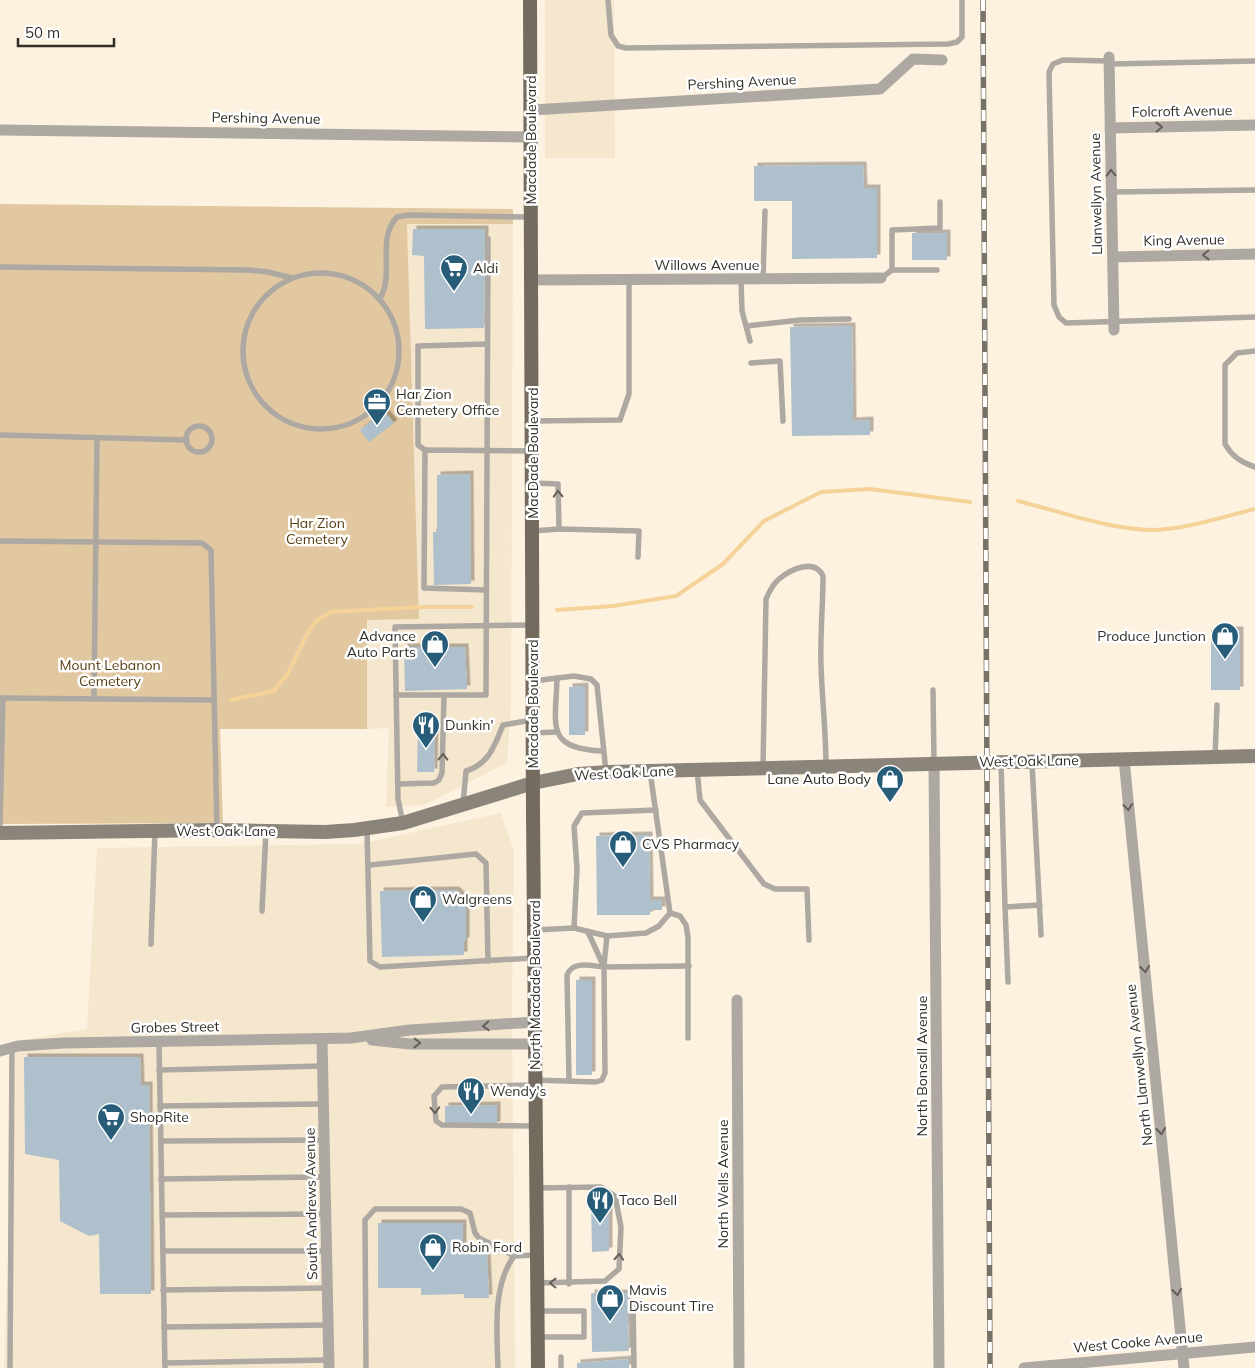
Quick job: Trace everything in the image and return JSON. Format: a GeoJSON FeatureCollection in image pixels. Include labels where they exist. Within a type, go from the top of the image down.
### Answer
{"type":"FeatureCollection","features":[{"type":"Feature","properties":{"kind":"main road","name":"Macdade Boulevard"},"geometry":{"type":"LineString","coordinates":[[530,0],[532,280]]}},
{"type":"Feature","properties":{"kind":"main road","name":"MacDade Boulevard"},"geometry":{"type":"LineString","coordinates":[[532,280],[534,625]]}},
{"type":"Feature","properties":{"kind":"main road","name":"Macdade Boulevard"},"geometry":{"type":"LineString","coordinates":[[533,783],[534,625]]}},
{"type":"Feature","properties":{"kind":"main road","name":"West Oak Lane"},"geometry":{"type":"LineString","coordinates":[[0,833],[217,830],[324,832],[367,829],[403,822],[533,783],[578,774],[606,772],[1255,756]]}},
{"type":"Feature","properties":{"kind":"main road","name":"North Macdade Boulevard"},"geometry":{"type":"LineString","coordinates":[[533,783],[538,1368]]}},
{"type":"Feature","properties":{"kind":"street","name":"Pershing Avenue"},"geometry":{"type":"LineString","coordinates":[[532,110],[880,89],[913,59],[942,60]]}},
{"type":"Feature","properties":{"kind":"street","name":"Llanwellyn Avenue"},"geometry":{"type":"LineString","coordinates":[[1109,61],[1114,326]]}},
{"type":"Feature","properties":{"kind":"street","name":"Folcroft Avenue"},"geometry":{"type":"LineString","coordinates":[[1110,128],[1255,125]]}},
{"type":"Feature","properties":{"kind":"street","name":"Pershing Avenue"},"geometry":{"type":"LineString","coordinates":[[0,130],[532,137]]}},
{"type":"Feature","properties":{"kind":"street","name":"King Avenue"},"geometry":{"type":"LineString","coordinates":[[1113,257],[1255,254]]}},
{"type":"Feature","properties":{"kind":"street","name":"Willows Avenue"},"geometry":{"type":"LineString","coordinates":[[532,280],[881,278]]}},
{"type":"Feature","properties":{"kind":"street","name":"North Llanwellyn Avenue"},"geometry":{"type":"LineString","coordinates":[[1124,759],[1184,1368]]}},
{"type":"Feature","properties":{"kind":"street","name":"North Bonsall Avenue"},"geometry":{"type":"LineString","coordinates":[[934,763],[939,1368]]}},
{"type":"Feature","properties":{"kind":"street","name":"North Wells Avenue"},"geometry":{"type":"LineString","coordinates":[[737,1000],[739,1368]]}},
{"type":"Feature","properties":{"kind":"street","name":"Grobes Street"},"geometry":{"type":"LineString","coordinates":[[0,1051],[12,1047],[64,1043],[350,1038],[410,1030],[535,1022]]}},
{"type":"Feature","properties":{"kind":"street","name":"Grobes Street"},"geometry":{"type":"LineString","coordinates":[[350,1038],[410,1044],[536,1044]]}},
{"type":"Feature","properties":{"kind":"street","name":"South Andrews Avenue"},"geometry":{"type":"LineString","coordinates":[[322,1039],[329,1364]]}},
{"type":"Feature","properties":{"kind":"street","name":"West Cooke Avenue"},"geometry":{"type":"LineString","coordinates":[[1024,1368],[1255,1347]]}},
{"type":"Feature","properties":{"kind":"lane"},"geometry":{"type":"LineString","coordinates":[[608,0],[611,35],[618,46],[626,48],[948,44],[957,42],[962,37],[962,0]]}},
{"type":"Feature","properties":{"kind":"lane"},"geometry":{"type":"LineString","coordinates":[[1255,61],[1063,60],[1053,64],[1049,72],[1054,305],[1059,317],[1066,323],[1114,326],[1255,318]]}},
{"type":"Feature","properties":{"kind":"lane"},"geometry":{"type":"LineString","coordinates":[[1111,192],[1255,190]]}},
{"type":"Feature","properties":{"kind":"lane"},"geometry":{"type":"LineString","coordinates":[[892,270],[892,230],[940,228],[940,202]]}},
{"type":"Feature","properties":{"kind":"lane"},"geometry":{"type":"LineString","coordinates":[[763,280],[764,211]]}},
{"type":"Feature","properties":{"kind":"lane"},"geometry":{"type":"LineString","coordinates":[[380,298],[386,280],[388,230],[397,217],[408,214],[532,217]]}},
{"type":"Feature","properties":{"kind":"lane"},"geometry":{"type":"LineString","coordinates":[[396,695],[486,695],[488,239]]}},
{"type":"Feature","properties":{"kind":"lane"},"geometry":{"type":"LineString","coordinates":[[0,267],[248,270],[268,272],[292,278]]}},
{"type":"Feature","properties":{"kind":"lane"},"geometry":{"type":"LineString","coordinates":[[881,278],[892,270],[937,270]]}},
{"type":"Feature","properties":{"kind":"lane"},"geometry":{"type":"LineString","coordinates":[[315,272],[339,274],[362,283],[380,298],[394,321],[400,346],[397,372],[385,396],[366,415],[343,426],[317,429],[291,423],[269,409],[253,388],[244,364],[244,338],[253,313],[270,292],[292,278],[315,272]]}},
{"type":"Feature","properties":{"kind":"lane"},"geometry":{"type":"LineString","coordinates":[[741,279],[742,311],[750,341]]}},
{"type":"Feature","properties":{"kind":"lane"},"geometry":{"type":"LineString","coordinates":[[532,421],[620,420],[629,394],[629,280]]}},
{"type":"Feature","properties":{"kind":"lane"},"geometry":{"type":"LineString","coordinates":[[746,326],[800,320],[848,319]]}},
{"type":"Feature","properties":{"kind":"lane"},"geometry":{"type":"LineString","coordinates":[[487,344],[418,346],[418,445],[425,450],[532,451]]}},
{"type":"Feature","properties":{"kind":"lane"},"geometry":{"type":"LineString","coordinates":[[1255,350],[1237,353],[1225,365],[1225,444],[1230,453],[1237,459],[1255,467]]}},
{"type":"Feature","properties":{"kind":"lane"},"geometry":{"type":"LineString","coordinates":[[751,362],[780,361],[783,421]]}},
{"type":"Feature","properties":{"kind":"lane"},"geometry":{"type":"LineString","coordinates":[[198,426],[206,428],[212,438],[210,446],[202,451],[194,450],[187,440],[189,432],[198,426]]}},
{"type":"Feature","properties":{"kind":"lane"},"geometry":{"type":"LineString","coordinates":[[0,435],[187,440]]}},
{"type":"Feature","properties":{"kind":"lane"},"geometry":{"type":"LineString","coordinates":[[94,699],[98,438]]}},
{"type":"Feature","properties":{"kind":"lane"},"geometry":{"type":"LineString","coordinates":[[425,450],[424,588],[486,590]]}},
{"type":"Feature","properties":{"kind":"lane"},"geometry":{"type":"LineString","coordinates":[[533,483],[558,484],[559,529]]}},
{"type":"Feature","properties":{"kind":"lane"},"geometry":{"type":"LineString","coordinates":[[533,531],[559,529],[639,531],[638,557]]}},
{"type":"Feature","properties":{"kind":"lane"},"geometry":{"type":"LineString","coordinates":[[0,541],[202,543],[212,550],[217,830]]}},
{"type":"Feature","properties":{"kind":"lane"},"geometry":{"type":"LineString","coordinates":[[763,768],[766,599],[778,579],[811,565],[820,570],[823,576],[821,662],[822,708],[826,732],[826,766]]}},
{"type":"Feature","properties":{"kind":"lane"},"geometry":{"type":"LineString","coordinates":[[403,822],[398,799],[395,627],[534,625]]}},
{"type":"Feature","properties":{"kind":"lane"},"geometry":{"type":"LineString","coordinates":[[533,681],[574,676],[592,679],[597,685],[602,751],[606,772]]}},
{"type":"Feature","properties":{"kind":"lane"},"geometry":{"type":"LineString","coordinates":[[557,678],[556,732],[564,743],[579,750],[602,751]]}},
{"type":"Feature","properties":{"kind":"lane"},"geometry":{"type":"LineString","coordinates":[[934,690],[934,763]]}},
{"type":"Feature","properties":{"kind":"lane"},"geometry":{"type":"LineString","coordinates":[[398,784],[434,783],[439,780],[442,773],[444,695]]}},
{"type":"Feature","properties":{"kind":"lane"},"geometry":{"type":"LineString","coordinates":[[0,824],[2,698],[214,700]]}},
{"type":"Feature","properties":{"kind":"lane"},"geometry":{"type":"LineString","coordinates":[[1215,757],[1217,705]]}},
{"type":"Feature","properties":{"kind":"lane"},"geometry":{"type":"LineString","coordinates":[[463,804],[466,771],[484,762],[493,748],[503,725],[533,727],[556,732]]}},
{"type":"Feature","properties":{"kind":"lane"},"geometry":{"type":"LineString","coordinates":[[1032,760],[1041,935]]}},
{"type":"Feature","properties":{"kind":"lane"},"geometry":{"type":"LineString","coordinates":[[1001,761],[1008,982]]}},
{"type":"Feature","properties":{"kind":"lane"},"geometry":{"type":"LineString","coordinates":[[697,770],[700,800],[764,884],[775,890],[807,889],[809,940]]}},
{"type":"Feature","properties":{"kind":"lane"},"geometry":{"type":"LineString","coordinates":[[650,771],[670,914]]}},
{"type":"Feature","properties":{"kind":"lane"},"geometry":{"type":"LineString","coordinates":[[574,928],[577,869],[574,826],[582,813],[656,810]]}},
{"type":"Feature","properties":{"kind":"lane"},"geometry":{"type":"LineString","coordinates":[[367,829],[370,866],[370,962],[380,967],[535,958]]}},
{"type":"Feature","properties":{"kind":"lane"},"geometry":{"type":"LineString","coordinates":[[151,944],[155,831]]}},
{"type":"Feature","properties":{"kind":"lane"},"geometry":{"type":"LineString","coordinates":[[262,910],[266,831]]}},
{"type":"Feature","properties":{"kind":"lane"},"geometry":{"type":"LineString","coordinates":[[370,866],[476,854],[482,858],[486,863],[488,962]]}},
{"type":"Feature","properties":{"kind":"lane"},"geometry":{"type":"LineString","coordinates":[[1005,907],[1040,905]]}},
{"type":"Feature","properties":{"kind":"lane"},"geometry":{"type":"LineString","coordinates":[[535,930],[574,928],[607,936],[646,933],[659,926],[670,914]]}},
{"type":"Feature","properties":{"kind":"lane"},"geometry":{"type":"LineString","coordinates":[[670,914],[680,916],[686,925],[689,966],[688,1038]]}},
{"type":"Feature","properties":{"kind":"lane"},"geometry":{"type":"LineString","coordinates":[[588,932],[604,967]]}},
{"type":"Feature","properties":{"kind":"lane"},"geometry":{"type":"LineString","coordinates":[[536,1126],[442,1125],[436,1121],[434,1096],[442,1087],[568,1080],[596,1082],[602,1080],[605,1073],[604,967],[607,936]]}},
{"type":"Feature","properties":{"kind":"lane"},"geometry":{"type":"LineString","coordinates":[[568,1080],[567,975],[570,968],[576,965],[604,967],[689,966]]}},
{"type":"Feature","properties":{"kind":"lane"},"geometry":{"type":"LineString","coordinates":[[158,1042],[165,1366],[329,1364]]}},
{"type":"Feature","properties":{"kind":"lane"},"geometry":{"type":"LineString","coordinates":[[10,1368],[12,1047]]}},
{"type":"Feature","properties":{"kind":"lane"},"geometry":{"type":"LineString","coordinates":[[159,1070],[322,1066]]}},
{"type":"Feature","properties":{"kind":"lane"},"geometry":{"type":"LineString","coordinates":[[160,1106],[323,1104]]}},
{"type":"Feature","properties":{"kind":"lane"},"geometry":{"type":"LineString","coordinates":[[161,1141],[324,1140]]}},
{"type":"Feature","properties":{"kind":"lane"},"geometry":{"type":"LineString","coordinates":[[161,1179],[325,1177]]}},
{"type":"Feature","properties":{"kind":"lane"},"geometry":{"type":"LineString","coordinates":[[569,1187],[569,1284]]}},
{"type":"Feature","properties":{"kind":"lane"},"geometry":{"type":"LineString","coordinates":[[536,1188],[601,1187],[615,1196],[621,1227],[619,1269],[605,1281],[569,1284],[538,1283]]}},
{"type":"Feature","properties":{"kind":"lane"},"geometry":{"type":"LineString","coordinates":[[366,1368],[365,1220],[375,1209],[461,1209],[470,1213],[478,1238],[514,1256],[537,1254]]}},
{"type":"Feature","properties":{"kind":"lane"},"geometry":{"type":"LineString","coordinates":[[162,1215],[326,1214]]}},
{"type":"Feature","properties":{"kind":"lane"},"geometry":{"type":"LineString","coordinates":[[163,1251],[327,1251]]}},
{"type":"Feature","properties":{"kind":"lane"},"geometry":{"type":"LineString","coordinates":[[498,1368],[497,1316],[507,1265],[514,1256]]}},
{"type":"Feature","properties":{"kind":"lane"},"geometry":{"type":"LineString","coordinates":[[164,1290],[328,1288]]}},
{"type":"Feature","properties":{"kind":"lane"},"geometry":{"type":"LineString","coordinates":[[633,1302],[634,1368]]}},
{"type":"Feature","properties":{"kind":"lane"},"geometry":{"type":"LineString","coordinates":[[538,1311],[584,1311],[584,1337],[538,1337]]}},
{"type":"Feature","properties":{"kind":"lane"},"geometry":{"type":"LineString","coordinates":[[164,1327],[328,1325]]}},
{"type":"Feature","properties":{"kind":"lane"},"geometry":{"type":"LineString","coordinates":[[560,1358],[561,1368]]}},
{"type":"Feature","properties":{"kind":"shaded area"},"geometry":{"type":"Polygon","coordinates":[[[545,0],[614,0],[615,158],[545,158],[545,0]]]}},
{"type":"Feature","properties":{"kind":"shaded area"},"geometry":{"type":"Polygon","coordinates":[[[407,224],[513,224],[511,704],[507,763],[424,805],[386,807],[389,728],[367,729],[367,619],[419,619],[407,224]]]}},
{"type":"Feature","properties":{"kind":"shaded area"},"geometry":{"type":"Polygon","coordinates":[[[501,813],[514,851],[512,1010],[515,1368],[4,1368],[16,1041],[87,1029],[97,848],[359,844],[501,813]]]}},
{"type":"Feature","properties":{"kind":"green space"},"geometry":{"type":"Polygon","coordinates":[[[0,204],[513,209],[513,224],[407,224],[419,619],[367,620],[367,729],[220,729],[223,823],[0,824],[0,204]]]}},
{"type":"Feature","properties":{"kind":"building"},"geometry":{"type":"Polygon","coordinates":[[[863,165],[864,188],[877,188],[877,258],[792,259],[792,201],[754,201],[754,166],[863,165]]]}},
{"type":"Feature","properties":{"kind":"building","name":"Aldi"},"geometry":{"type":"Polygon","coordinates":[[[413,229],[485,229],[484,328],[425,329],[424,256],[412,255],[413,229]]]}},
{"type":"Feature","properties":{"kind":"building"},"geometry":{"type":"Polygon","coordinates":[[[912,233],[947,233],[947,260],[912,260],[912,233]]]}},
{"type":"Feature","properties":{"kind":"building"},"geometry":{"type":"Polygon","coordinates":[[[852,326],[853,421],[870,420],[870,435],[792,436],[790,327],[852,326]]]}},
{"type":"Feature","properties":{"kind":"building","name":"Har Zion Cemetery Office"},"geometry":{"type":"Polygon","coordinates":[[[384,411],[394,423],[369,442],[360,430],[384,411]]]}},
{"type":"Feature","properties":{"kind":"building"},"geometry":{"type":"Polygon","coordinates":[[[470,474],[471,584],[434,585],[433,532],[437,532],[437,475],[470,474]]]}},
{"type":"Feature","properties":{"kind":"building","name":"Produce Junction"},"geometry":{"type":"Polygon","coordinates":[[[1211,630],[1240,630],[1240,690],[1211,690],[1211,630]]]}},
{"type":"Feature","properties":{"kind":"building","name":"Advance Auto Parts"},"geometry":{"type":"Polygon","coordinates":[[[404,647],[465,647],[467,689],[405,691],[404,647]]]}},
{"type":"Feature","properties":{"kind":"building"},"geometry":{"type":"Polygon","coordinates":[[[585,686],[585,735],[569,735],[569,687],[585,686]]]}},
{"type":"Feature","properties":{"kind":"building","name":"Dunkin'"},"geometry":{"type":"Polygon","coordinates":[[[418,727],[435,727],[434,772],[417,772],[418,727]]]}},
{"type":"Feature","properties":{"kind":"building","name":"CVS Pharmacy"},"geometry":{"type":"Polygon","coordinates":[[[649,835],[650,900],[662,900],[662,910],[650,910],[650,915],[597,915],[596,836],[649,835]]]}},
{"type":"Feature","properties":{"kind":"building","name":"Walgreens"},"geometry":{"type":"Polygon","coordinates":[[[456,890],[463,897],[466,905],[464,955],[382,957],[380,891],[456,890]]]}},
{"type":"Feature","properties":{"kind":"building"},"geometry":{"type":"Polygon","coordinates":[[[576,980],[592,980],[592,1075],[576,1075],[576,980]]]}},
{"type":"Feature","properties":{"kind":"building"},"geometry":{"type":"Polygon","coordinates":[[[24,1057],[140,1057],[141,1085],[149,1085],[151,1294],[100,1294],[99,1234],[89,1236],[60,1221],[59,1160],[25,1154],[24,1057]]]}},
{"type":"Feature","properties":{"kind":"building","name":"Wendy's"},"geometry":{"type":"Polygon","coordinates":[[[497,1105],[497,1125],[445,1126],[445,1106],[497,1105]]]}},
{"type":"Feature","properties":{"kind":"building","name":"Taco Bell"},"geometry":{"type":"Polygon","coordinates":[[[591,1197],[609,1197],[609,1251],[592,1252],[591,1197]]]}},
{"type":"Feature","properties":{"kind":"building","name":"Robin Ford"},"geometry":{"type":"Polygon","coordinates":[[[378,1223],[463,1223],[463,1253],[487,1254],[489,1298],[464,1298],[464,1294],[421,1295],[421,1288],[378,1288],[378,1223]]]}},
{"type":"Feature","properties":{"kind":"building","name":"Mavis Discount Tire"},"geometry":{"type":"Polygon","coordinates":[[[591,1293],[627,1293],[629,1351],[592,1352],[591,1293]]]}},
{"type":"Feature","properties":{"kind":"building"},"geometry":{"type":"Polygon","coordinates":[[[629,1359],[629,1368],[577,1368],[577,1363],[629,1359]]]}},
{"type":"Feature","properties":{"kind":"waterway"},"geometry":{"type":"LineString","coordinates":[[557,610],[613,606],[676,596],[723,564],[764,521],[821,492],[870,489],[970,502]]}},
{"type":"Feature","properties":{"kind":"waterway"},"geometry":{"type":"LineString","coordinates":[[1018,501],[1120,527],[1153,530],[1192,525],[1255,509]]}},
{"type":"Feature","properties":{"kind":"waterway"},"geometry":{"type":"LineString","coordinates":[[231,700],[274,691],[288,673],[306,636],[316,621],[331,612],[422,607],[472,607]]}},
{"type":"Feature","properties":{"kind":"railway"},"geometry":{"type":"LineString","coordinates":[[983,0],[990,1368]]}},
{"type":"Feature","properties":{"kind":"place","name":"Aldi"},"geometry":{"type":"Point","coordinates":[454,292]}},
{"type":"Feature","properties":{"kind":"place","name":"Har Zion Cemetery Office"},"geometry":{"type":"Point","coordinates":[377,426]}},
{"type":"Feature","properties":{"kind":"place","name":"Produce Junction"},"geometry":{"type":"Point","coordinates":[1225,660]}},
{"type":"Feature","properties":{"kind":"place","name":"Advance Auto Parts"},"geometry":{"type":"Point","coordinates":[435,668]}},
{"type":"Feature","properties":{"kind":"place","name":"Dunkin'"},"geometry":{"type":"Point","coordinates":[426,749]}},
{"type":"Feature","properties":{"kind":"place","name":"Lane Auto Body"},"geometry":{"type":"Point","coordinates":[890,803]}},
{"type":"Feature","properties":{"kind":"place","name":"CVS Pharmacy"},"geometry":{"type":"Point","coordinates":[623,868]}},
{"type":"Feature","properties":{"kind":"place","name":"Walgreens"},"geometry":{"type":"Point","coordinates":[423,923]}},
{"type":"Feature","properties":{"kind":"place","name":"Wendy's"},"geometry":{"type":"Point","coordinates":[471,1115]}},
{"type":"Feature","properties":{"kind":"place","name":"ShopRite"},"geometry":{"type":"Point","coordinates":[111,1141]}},
{"type":"Feature","properties":{"kind":"place","name":"Taco Bell"},"geometry":{"type":"Point","coordinates":[600,1224]}},
{"type":"Feature","properties":{"kind":"place","name":"Robin Ford"},"geometry":{"type":"Point","coordinates":[433,1271]}},
{"type":"Feature","properties":{"kind":"place","name":"Mavis Discount Tire"},"geometry":{"type":"Point","coordinates":[610,1322]}},
{"type":"Feature","properties":{"kind":"park label","name":"Har Zion Cemetery"},"geometry":{"type":"Point","coordinates":[317,532]}},
{"type":"Feature","properties":{"kind":"park label","name":"Mount Lebanon Cemetery"},"geometry":{"type":"Point","coordinates":[110,674]}}]}
